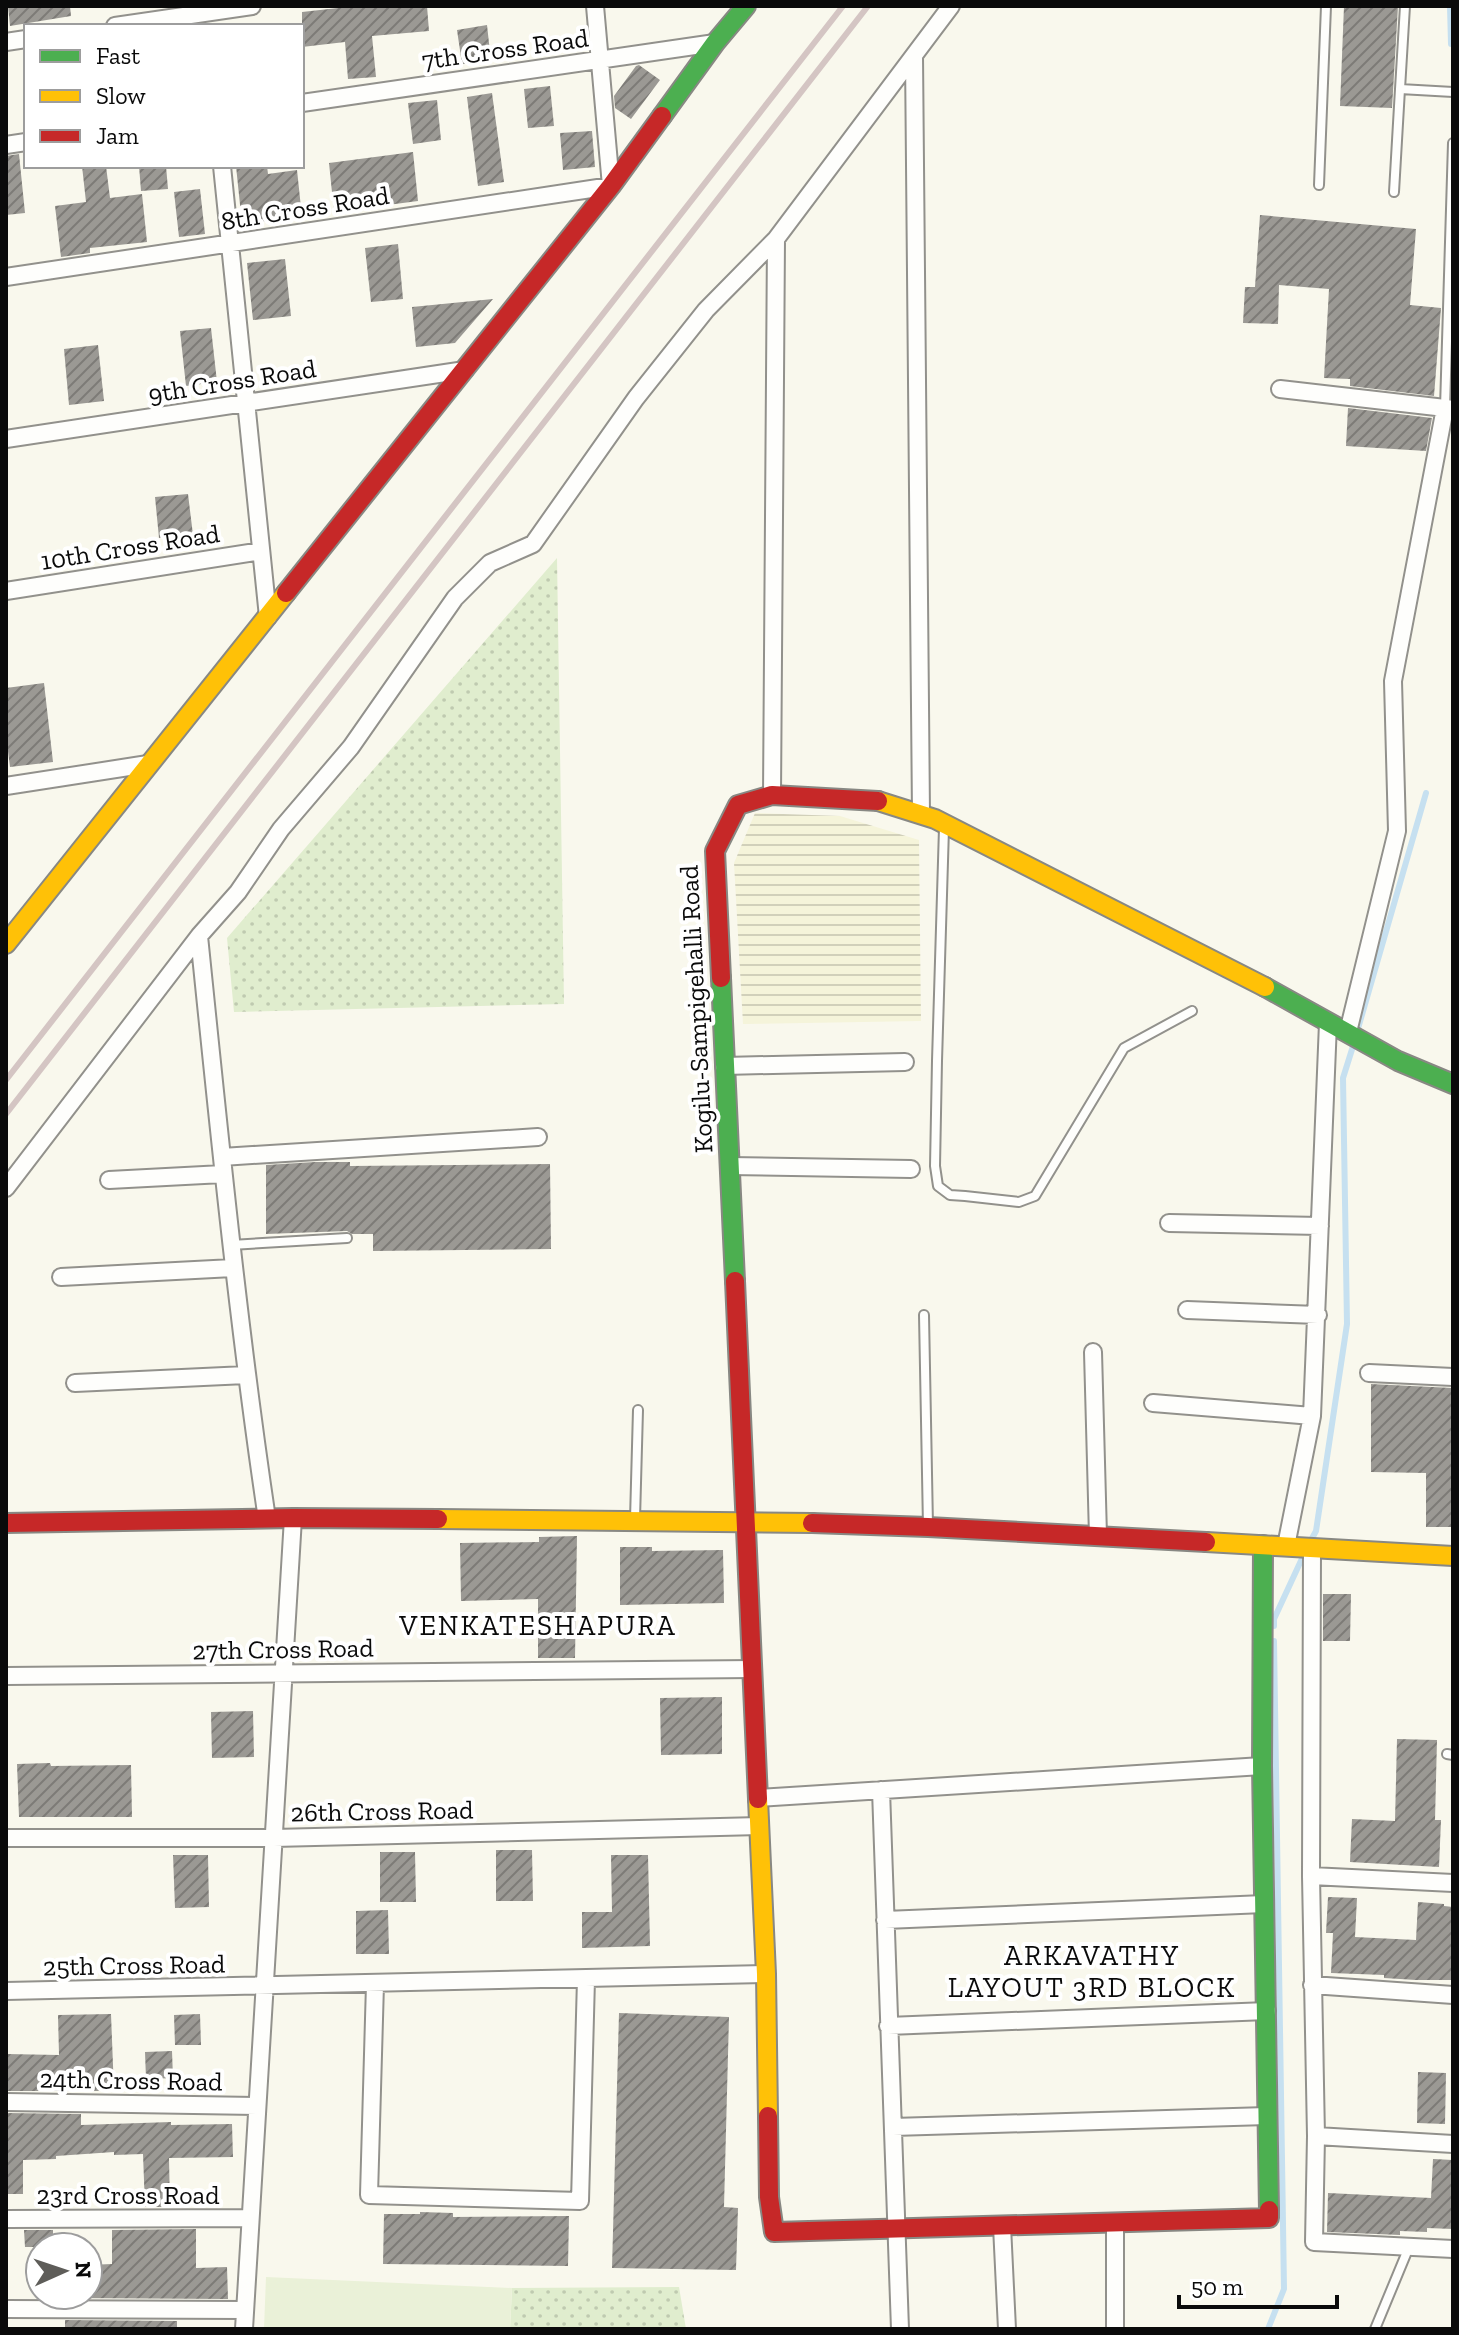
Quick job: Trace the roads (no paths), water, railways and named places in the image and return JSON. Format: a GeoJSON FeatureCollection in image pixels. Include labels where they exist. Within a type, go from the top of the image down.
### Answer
{"type":"FeatureCollection","features":[{"type":"Feature","properties":{"kind":"street"},"geometry":{"type":"LineString","coordinates":[[132,24],[252,6]]}},
{"type":"Feature","properties":{"kind":"street"},"geometry":{"type":"LineString","coordinates":[[595,6],[611,186]]}},
{"type":"Feature","properties":{"kind":"street"},"geometry":{"type":"LineString","coordinates":[[6,944],[611,186],[715,43],[746,6]]}},
{"type":"Feature","properties":{"kind":"street"},"geometry":{"type":"LineString","coordinates":[[6,1188],[199,936],[238,892],[281,829],[351,747],[455,598],[490,563],[533,544],[636,398],[697,321],[776,239],[951,6]]}},
{"type":"Feature","properties":{"kind":"street","name":"7th Cross Road"},"geometry":{"type":"LineString","coordinates":[[304,103],[715,43]]}},
{"type":"Feature","properties":{"kind":"street"},"geometry":{"type":"LineString","coordinates":[[914,56],[921,814]]}},
{"type":"Feature","properties":{"kind":"street"},"geometry":{"type":"LineString","coordinates":[[222,168],[268,617]]}},
{"type":"Feature","properties":{"kind":"street","name":"8th Cross Road"},"geometry":{"type":"LineString","coordinates":[[6,277],[611,186]]}},
{"type":"Feature","properties":{"kind":"street"},"geometry":{"type":"LineString","coordinates":[[772,795],[776,239]]}},
{"type":"Feature","properties":{"kind":"street","name":"9th Cross Road"},"geometry":{"type":"LineString","coordinates":[[6,439],[465,370]]}},
{"type":"Feature","properties":{"kind":"street"},"geometry":{"type":"LineString","coordinates":[[1280,389],[1449,408],[1393,681],[1397,831],[1354,1035]]}},
{"type":"Feature","properties":{"kind":"street","name":"10th Cross Road"},"geometry":{"type":"LineString","coordinates":[[6,591],[261,551]]}},
{"type":"Feature","properties":{"kind":"street"},"geometry":{"type":"LineString","coordinates":[[6,786],[148,764]]}},
{"type":"Feature","properties":{"kind":"street","name":"Kogilu-Sampigehalli Road"},"geometry":{"type":"LineString","coordinates":[[896,2229],[774,2232],[769,2197],[766,1974],[759,1798],[715,851],[738,805],[772,795],[872,799],[921,814],[1289,999],[1398,1061],[1453,1084]]}},
{"type":"Feature","properties":{"kind":"street"},"geometry":{"type":"LineString","coordinates":[[199,936],[233,1268],[267,1519]]}},
{"type":"Feature","properties":{"kind":"street"},"geometry":{"type":"LineString","coordinates":[[1328,1023],[1318,1315],[1301,1547],[1316,2136],[1314,2242],[1453,2249]]}},
{"type":"Feature","properties":{"kind":"street"},"geometry":{"type":"LineString","coordinates":[[724,1066],[905,1062]]}},
{"type":"Feature","properties":{"kind":"street"},"geometry":{"type":"LineString","coordinates":[[109,1180],[223,1166],[538,1137]]}},
{"type":"Feature","properties":{"kind":"street"},"geometry":{"type":"LineString","coordinates":[[729,1166],[911,1169]]}},
{"type":"Feature","properties":{"kind":"street"},"geometry":{"type":"LineString","coordinates":[[1169,1223],[1320,1226]]}},
{"type":"Feature","properties":{"kind":"street"},"geometry":{"type":"LineString","coordinates":[[61,1277],[233,1268]]}},
{"type":"Feature","properties":{"kind":"street"},"geometry":{"type":"LineString","coordinates":[[1187,1310],[1318,1315]]}},
{"type":"Feature","properties":{"kind":"street"},"geometry":{"type":"LineString","coordinates":[[1093,1352],[1098,1536]]}},
{"type":"Feature","properties":{"kind":"street"},"geometry":{"type":"LineString","coordinates":[[1369,1373],[1453,1377]]}},
{"type":"Feature","properties":{"kind":"street"},"geometry":{"type":"LineString","coordinates":[[75,1383],[246,1375]]}},
{"type":"Feature","properties":{"kind":"street"},"geometry":{"type":"LineString","coordinates":[[1153,1403],[1312,1416]]}},
{"type":"Feature","properties":{"kind":"street"},"geometry":{"type":"LineString","coordinates":[[244,2329],[293,1518]]}},
{"type":"Feature","properties":{"kind":"street"},"geometry":{"type":"LineString","coordinates":[[6,1523],[293,1518],[747,1521],[928,1527],[1453,1556]]}},
{"type":"Feature","properties":{"kind":"street"},"geometry":{"type":"LineString","coordinates":[[896,2229],[1269,2218],[1262,1766],[1263,1545]]}},
{"type":"Feature","properties":{"kind":"street","name":"27th Cross Road"},"geometry":{"type":"LineString","coordinates":[[6,1676],[753,1669]]}},
{"type":"Feature","properties":{"kind":"street"},"geometry":{"type":"LineString","coordinates":[[759,1798],[1262,1766]]}},
{"type":"Feature","properties":{"kind":"street"},"geometry":{"type":"LineString","coordinates":[[881,1790],[900,2329]]}},
{"type":"Feature","properties":{"kind":"street","name":"26th Cross Road"},"geometry":{"type":"LineString","coordinates":[[6,1838],[274,1838],[760,1826]]}},
{"type":"Feature","properties":{"kind":"street"},"geometry":{"type":"LineString","coordinates":[[1311,1876],[1453,1883]]}},
{"type":"Feature","properties":{"kind":"street"},"geometry":{"type":"LineString","coordinates":[[885,1920],[1264,1904]]}},
{"type":"Feature","properties":{"kind":"street","name":"25th Cross Road"},"geometry":{"type":"LineString","coordinates":[[6,1991],[766,1974]]}},
{"type":"Feature","properties":{"kind":"street"},"geometry":{"type":"LineString","coordinates":[[375,1984],[369,2195],[580,2201],[586,1979]]}},
{"type":"Feature","properties":{"kind":"street"},"geometry":{"type":"LineString","coordinates":[[1312,1985],[1453,1995]]}},
{"type":"Feature","properties":{"kind":"street"},"geometry":{"type":"LineString","coordinates":[[888,2026],[1267,2011]]}},
{"type":"Feature","properties":{"kind":"street","name":"24th Cross Road"},"geometry":{"type":"LineString","coordinates":[[6,2102],[256,2106]]}},
{"type":"Feature","properties":{"kind":"street"},"geometry":{"type":"LineString","coordinates":[[893,2127],[1267,2116]]}},
{"type":"Feature","properties":{"kind":"street"},"geometry":{"type":"LineString","coordinates":[[1316,2136],[1453,2144]]}},
{"type":"Feature","properties":{"kind":"street","name":"23rd Cross Road"},"geometry":{"type":"LineString","coordinates":[[6,2219],[250,2218]]}},
{"type":"Feature","properties":{"kind":"street"},"geometry":{"type":"LineString","coordinates":[[1115,2223],[1115,2329]]}},
{"type":"Feature","properties":{"kind":"street"},"geometry":{"type":"LineString","coordinates":[[1002,2226],[1007,2329]]}},
{"type":"Feature","properties":{"kind":"street"},"geometry":{"type":"LineString","coordinates":[[6,2309],[245,2310]]}},
{"type":"Feature","properties":{"kind":"lane"},"geometry":{"type":"LineString","coordinates":[[1319,185],[1326,6]]}},
{"type":"Feature","properties":{"kind":"lane"},"geometry":{"type":"LineString","coordinates":[[1394,192],[1405,6]]}},
{"type":"Feature","properties":{"kind":"lane"},"geometry":{"type":"LineString","coordinates":[[1400,89],[1453,92]]}},
{"type":"Feature","properties":{"kind":"lane"},"geometry":{"type":"LineString","coordinates":[[1449,408],[1453,143]]}},
{"type":"Feature","properties":{"kind":"lane"},"geometry":{"type":"LineString","coordinates":[[944,824],[935,1166],[938,1186],[950,1195],[1019,1202],[1035,1196],[1124,1048],[1192,1011]]}},
{"type":"Feature","properties":{"kind":"lane"},"geometry":{"type":"LineString","coordinates":[[231,1245],[347,1238]]}},
{"type":"Feature","properties":{"kind":"lane"},"geometry":{"type":"LineString","coordinates":[[924,1315],[928,1527]]}},
{"type":"Feature","properties":{"kind":"lane"},"geometry":{"type":"LineString","coordinates":[[635,1520],[638,1410]]}},
{"type":"Feature","properties":{"kind":"lane"},"geometry":{"type":"LineString","coordinates":[[1375,2329],[1409,2246]]}},
{"type":"Feature","properties":{"kind":"waterway"},"geometry":{"type":"LineString","coordinates":[[1450,6],[1451,44]]}},
{"type":"Feature","properties":{"kind":"waterway"},"geometry":{"type":"LineString","coordinates":[[1357,1032],[1426,793]]}},
{"type":"Feature","properties":{"kind":"waterway"},"geometry":{"type":"LineString","coordinates":[[1310,1542],[1316,1531],[1347,1324],[1343,1078],[1354,1043]]}},
{"type":"Feature","properties":{"kind":"waterway"},"geometry":{"type":"LineString","coordinates":[[1274,1626],[1274,1619],[1305,1552]]}},
{"type":"Feature","properties":{"kind":"waterway"},"geometry":{"type":"LineString","coordinates":[[1268,2329],[1284,2289],[1274,1641]]}},
{"type":"Feature","properties":{"kind":"railway"},"geometry":{"type":"LineString","coordinates":[[6,1080],[843,6]]}},
{"type":"Feature","properties":{"kind":"railway"},"geometry":{"type":"LineString","coordinates":[[6,1114],[868,6]]}},
{"type":"Feature","properties":{"kind":"district","name":"VENKATESHAPURA"},"geometry":{"type":"Point","coordinates":[538,1625]}},
{"type":"Feature","properties":{"kind":"district","name":"ARKAVATHY LAYOUT 3RD BLOCK"},"geometry":{"type":"Point","coordinates":[1092,1971]}}]}
